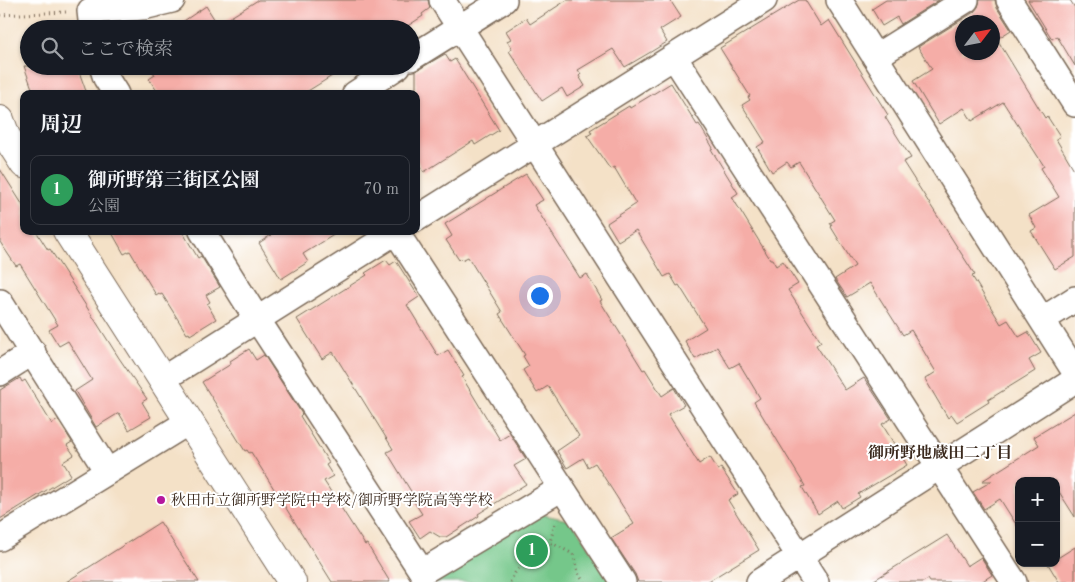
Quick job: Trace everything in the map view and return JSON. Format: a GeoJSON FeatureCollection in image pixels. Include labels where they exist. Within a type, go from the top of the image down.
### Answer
{"type":"FeatureCollection","features":[{"type":"Feature","properties":{"kind":"street"},"geometry":{"type":"LineString","coordinates":[[91,20],[172,0]]}},
{"type":"Feature","properties":{"kind":"street"},"geometry":{"type":"LineString","coordinates":[[442,0],[816,582]]}},
{"type":"Feature","properties":{"kind":"street"},"geometry":{"type":"LineString","coordinates":[[420,52],[504,0]]}},
{"type":"Feature","properties":{"kind":"street"},"geometry":{"type":"LineString","coordinates":[[420,216],[764,0]]}},
{"type":"Feature","properties":{"kind":"street"},"geometry":{"type":"LineString","coordinates":[[839,0],[1075,372]]}},
{"type":"Feature","properties":{"kind":"street"},"geometry":{"type":"LineString","coordinates":[[875,57],[966,0]]}},
{"type":"Feature","properties":{"kind":"street"},"geometry":{"type":"LineString","coordinates":[[1009,0],[1075,104]]}},
{"type":"Feature","properties":{"kind":"street"},"geometry":{"type":"LineString","coordinates":[[674,57],[1014,582]]}},
{"type":"Feature","properties":{"kind":"street"},"geometry":{"type":"LineString","coordinates":[[105,75],[114,90]]}},
{"type":"Feature","properties":{"kind":"street"},"geometry":{"type":"LineString","coordinates":[[361,90],[384,75]]}},
{"type":"Feature","properties":{"kind":"street"},"geometry":{"type":"LineString","coordinates":[[0,120],[6,136],[20,158]]}},
{"type":"Feature","properties":{"kind":"street"},"geometry":{"type":"LineString","coordinates":[[70,235],[292,582]]}},
{"type":"Feature","properties":{"kind":"street"},"geometry":{"type":"LineString","coordinates":[[204,235],[257,320],[422,572],[562,488]]}},
{"type":"Feature","properties":{"kind":"street"},"geometry":{"type":"LineString","coordinates":[[163,379],[391,235]]}},
{"type":"Feature","properties":{"kind":"street"},"geometry":{"type":"LineString","coordinates":[[400,235],[623,582]]}},
{"type":"Feature","properties":{"kind":"street"},"geometry":{"type":"LineString","coordinates":[[1042,320],[1075,299]]}},
{"type":"Feature","properties":{"kind":"street"},"geometry":{"type":"LineString","coordinates":[[0,302],[107,470]]}},
{"type":"Feature","properties":{"kind":"street"},"geometry":{"type":"LineString","coordinates":[[0,373],[33,352]]}},
{"type":"Feature","properties":{"kind":"street"},"geometry":{"type":"LineString","coordinates":[[759,582],[1075,380]]}},
{"type":"Feature","properties":{"kind":"street"},"geometry":{"type":"LineString","coordinates":[[0,538],[107,470],[190,421]]}},
{"type":"Feature","properties":{"kind":"path"},"geometry":{"type":"LineString","coordinates":[[0,15],[91,20]]}},
{"type":"Feature","properties":{"kind":"path"},"geometry":{"type":"LineString","coordinates":[[550,542],[557,519]]}},
{"type":"Feature","properties":{"kind":"path"},"geometry":{"type":"LineString","coordinates":[[510,582],[514,573],[522,565],[525,557],[538,546],[550,542],[572,554],[579,575],[584,582]]}},
{"type":"Feature","properties":{"kind":"green space"},"geometry":{"type":"Polygon","coordinates":[[[536,513],[572,521],[610,582],[422,582],[536,513]]]}},
{"type":"Feature","properties":{"kind":"building"},"geometry":{"type":"Polygon","coordinates":[[[258,0],[428,0],[430,8],[417,20],[226,20],[258,0]]]}},
{"type":"Feature","properties":{"kind":"building"},"geometry":{"type":"Polygon","coordinates":[[[567,0],[670,0],[681,17],[660,30],[667,42],[649,53],[625,67],[613,49],[578,70],[585,86],[567,97],[562,88],[542,101],[509,51],[512,49],[507,41],[511,39],[506,31],[526,18],[530,24],[567,0]]]}},
{"type":"Feature","properties":{"kind":"building"},"geometry":{"type":"Polygon","coordinates":[[[799,0],[805,0],[821,26],[829,20],[888,115],[885,117],[911,158],[903,162],[975,275],[972,276],[1001,324],[1008,320],[1019,337],[1028,332],[1041,353],[1029,360],[1035,371],[957,422],[952,415],[948,418],[925,379],[936,372],[911,330],[903,335],[870,283],[847,297],[835,279],[855,266],[831,227],[830,223],[835,220],[799,162],[791,167],[787,162],[772,172],[757,147],[765,142],[742,105],[750,100],[748,97],[750,96],[720,48],[799,0]]]}},
{"type":"Feature","properties":{"kind":"building"},"geometry":{"type":"Polygon","coordinates":[[[886,0],[939,0],[901,24],[897,17],[882,26],[872,9],[886,0]]]}},
{"type":"Feature","properties":{"kind":"building"},"geometry":{"type":"Polygon","coordinates":[[[980,0],[995,0],[997,8],[1011,30],[1000,37],[1000,15],[969,15],[974,12],[980,0]]]}},
{"type":"Feature","properties":{"kind":"building"},"geometry":{"type":"Polygon","coordinates":[[[1028,0],[1070,0],[1075,8],[1075,66],[1057,36],[1052,39],[1028,0]]]}},
{"type":"Feature","properties":{"kind":"building"},"geometry":{"type":"Polygon","coordinates":[[[206,6],[215,20],[185,20],[206,6]]]}},
{"type":"Feature","properties":{"kind":"building"},"geometry":{"type":"Polygon","coordinates":[[[955,24],[955,60],[1000,60],[1000,44],[1045,118],[1047,116],[1060,136],[1056,139],[1075,171],[1075,257],[1055,269],[1031,231],[1036,228],[1029,215],[1059,197],[1041,168],[1044,166],[1003,102],[972,121],[964,108],[939,124],[913,81],[932,69],[918,47],[955,24]]]}},
{"type":"Feature","properties":{"kind":"building"},"geometry":{"type":"Polygon","coordinates":[[[445,54],[450,62],[455,59],[499,130],[475,145],[473,141],[424,172],[420,166],[420,90],[416,90],[416,75],[420,75],[420,69],[445,54]]]}},
{"type":"Feature","properties":{"kind":"building"},"geometry":{"type":"Polygon","coordinates":[[[27,75],[80,75],[86,90],[33,90],[27,75]]]}},
{"type":"Feature","properties":{"kind":"building"},"geometry":{"type":"Polygon","coordinates":[[[155,75],[334,75],[309,90],[156,90],[149,79],[155,75]]]}},
{"type":"Feature","properties":{"kind":"building"},"geometry":{"type":"Polygon","coordinates":[[[671,83],[713,148],[711,149],[738,193],[732,197],[770,259],[772,259],[776,266],[783,261],[798,284],[788,290],[821,342],[816,345],[845,390],[864,378],[891,419],[882,424],[907,465],[858,494],[860,497],[842,508],[838,501],[818,514],[802,487],[805,486],[754,402],[760,398],[739,363],[730,368],[717,347],[695,359],[685,341],[706,328],[679,285],[677,286],[670,274],[664,277],[636,230],[618,241],[607,223],[636,204],[614,167],[610,169],[587,136],[592,133],[590,130],[671,83]]]}},
{"type":"Feature","properties":{"kind":"building"},"geometry":{"type":"Polygon","coordinates":[[[0,169],[20,201],[20,235],[39,235],[48,250],[50,249],[147,399],[142,402],[151,417],[129,430],[119,413],[96,427],[75,391],[92,380],[68,341],[59,346],[49,330],[58,325],[20,264],[16,266],[0,242],[0,169]]]}},
{"type":"Feature","properties":{"kind":"building"},"geometry":{"type":"Polygon","coordinates":[[[526,174],[543,200],[534,205],[580,278],[587,274],[602,300],[600,301],[643,370],[645,369],[662,396],[674,388],[684,405],[668,414],[699,464],[710,457],[718,470],[721,468],[738,494],[728,500],[759,550],[707,582],[638,582],[635,574],[611,538],[634,524],[595,463],[588,467],[583,458],[567,468],[557,451],[579,436],[548,386],[537,393],[523,370],[529,366],[523,356],[525,355],[499,314],[502,312],[468,257],[459,260],[446,240],[452,236],[445,224],[526,174]]]}},
{"type":"Feature","properties":{"kind":"building"},"geometry":{"type":"Polygon","coordinates":[[[113,235],[184,235],[198,258],[201,256],[220,287],[206,295],[210,302],[207,304],[216,319],[190,335],[189,333],[187,334],[162,294],[156,295],[130,251],[124,254],[113,235]]]}},
{"type":"Feature","properties":{"kind":"building"},"geometry":{"type":"Polygon","coordinates":[[[271,235],[334,235],[303,254],[308,262],[281,279],[259,243],[271,235]]]}},
{"type":"Feature","properties":{"kind":"building"},"geometry":{"type":"Polygon","coordinates":[[[386,260],[390,265],[396,261],[419,297],[407,305],[438,356],[448,350],[500,440],[510,434],[526,459],[514,466],[526,484],[478,514],[479,516],[446,537],[440,537],[430,531],[420,538],[409,521],[422,514],[413,500],[415,498],[387,452],[393,449],[333,352],[322,359],[297,319],[367,275],[365,273],[386,260]]]}},
{"type":"Feature","properties":{"kind":"building"},"geometry":{"type":"Polygon","coordinates":[[[249,349],[256,360],[264,355],[302,414],[300,416],[329,463],[326,465],[333,476],[324,481],[365,545],[367,544],[390,582],[332,582],[251,452],[245,451],[202,382],[231,364],[230,361],[249,349]]]}},
{"type":"Feature","properties":{"kind":"building"},"geometry":{"type":"Polygon","coordinates":[[[20,378],[22,382],[25,380],[52,424],[58,420],[72,442],[67,445],[74,455],[63,462],[71,475],[0,519],[0,390],[20,378]]]}},
{"type":"Feature","properties":{"kind":"building"},"geometry":{"type":"Polygon","coordinates":[[[1075,412],[1075,517],[1060,493],[1060,477],[1015,477],[1015,523],[1000,499],[984,509],[973,492],[992,481],[982,481],[1039,445],[1034,437],[1075,412]]]}},
{"type":"Feature","properties":{"kind":"building"},"geometry":{"type":"Polygon","coordinates":[[[160,522],[199,582],[66,582],[160,522]]]}},
{"type":"Feature","properties":{"kind":"building"},"geometry":{"type":"Polygon","coordinates":[[[947,535],[967,566],[981,557],[992,575],[981,582],[930,582],[928,579],[923,582],[871,582],[947,535]]]}},
{"type":"Feature","properties":{"kind":"building"},"geometry":{"type":"Polygon","coordinates":[[[1075,547],[1075,582],[1059,582],[1050,567],[1060,567],[1060,556],[1075,547]]]}},
{"type":"Feature","properties":{"kind":"place","name":"秋田市立御所野学院中学校/御所野学院高等学校"},"geometry":{"type":"Point","coordinates":[161,500]}},
{"type":"Feature","properties":{"kind":"place","name":"御所野第三街区公園"},"geometry":{"type":"Point","coordinates":[532,551]}},
{"type":"Feature","properties":{"kind":"district","name":"御所野地蔵田二丁目"},"geometry":{"type":"Point","coordinates":[940,452]}}]}
